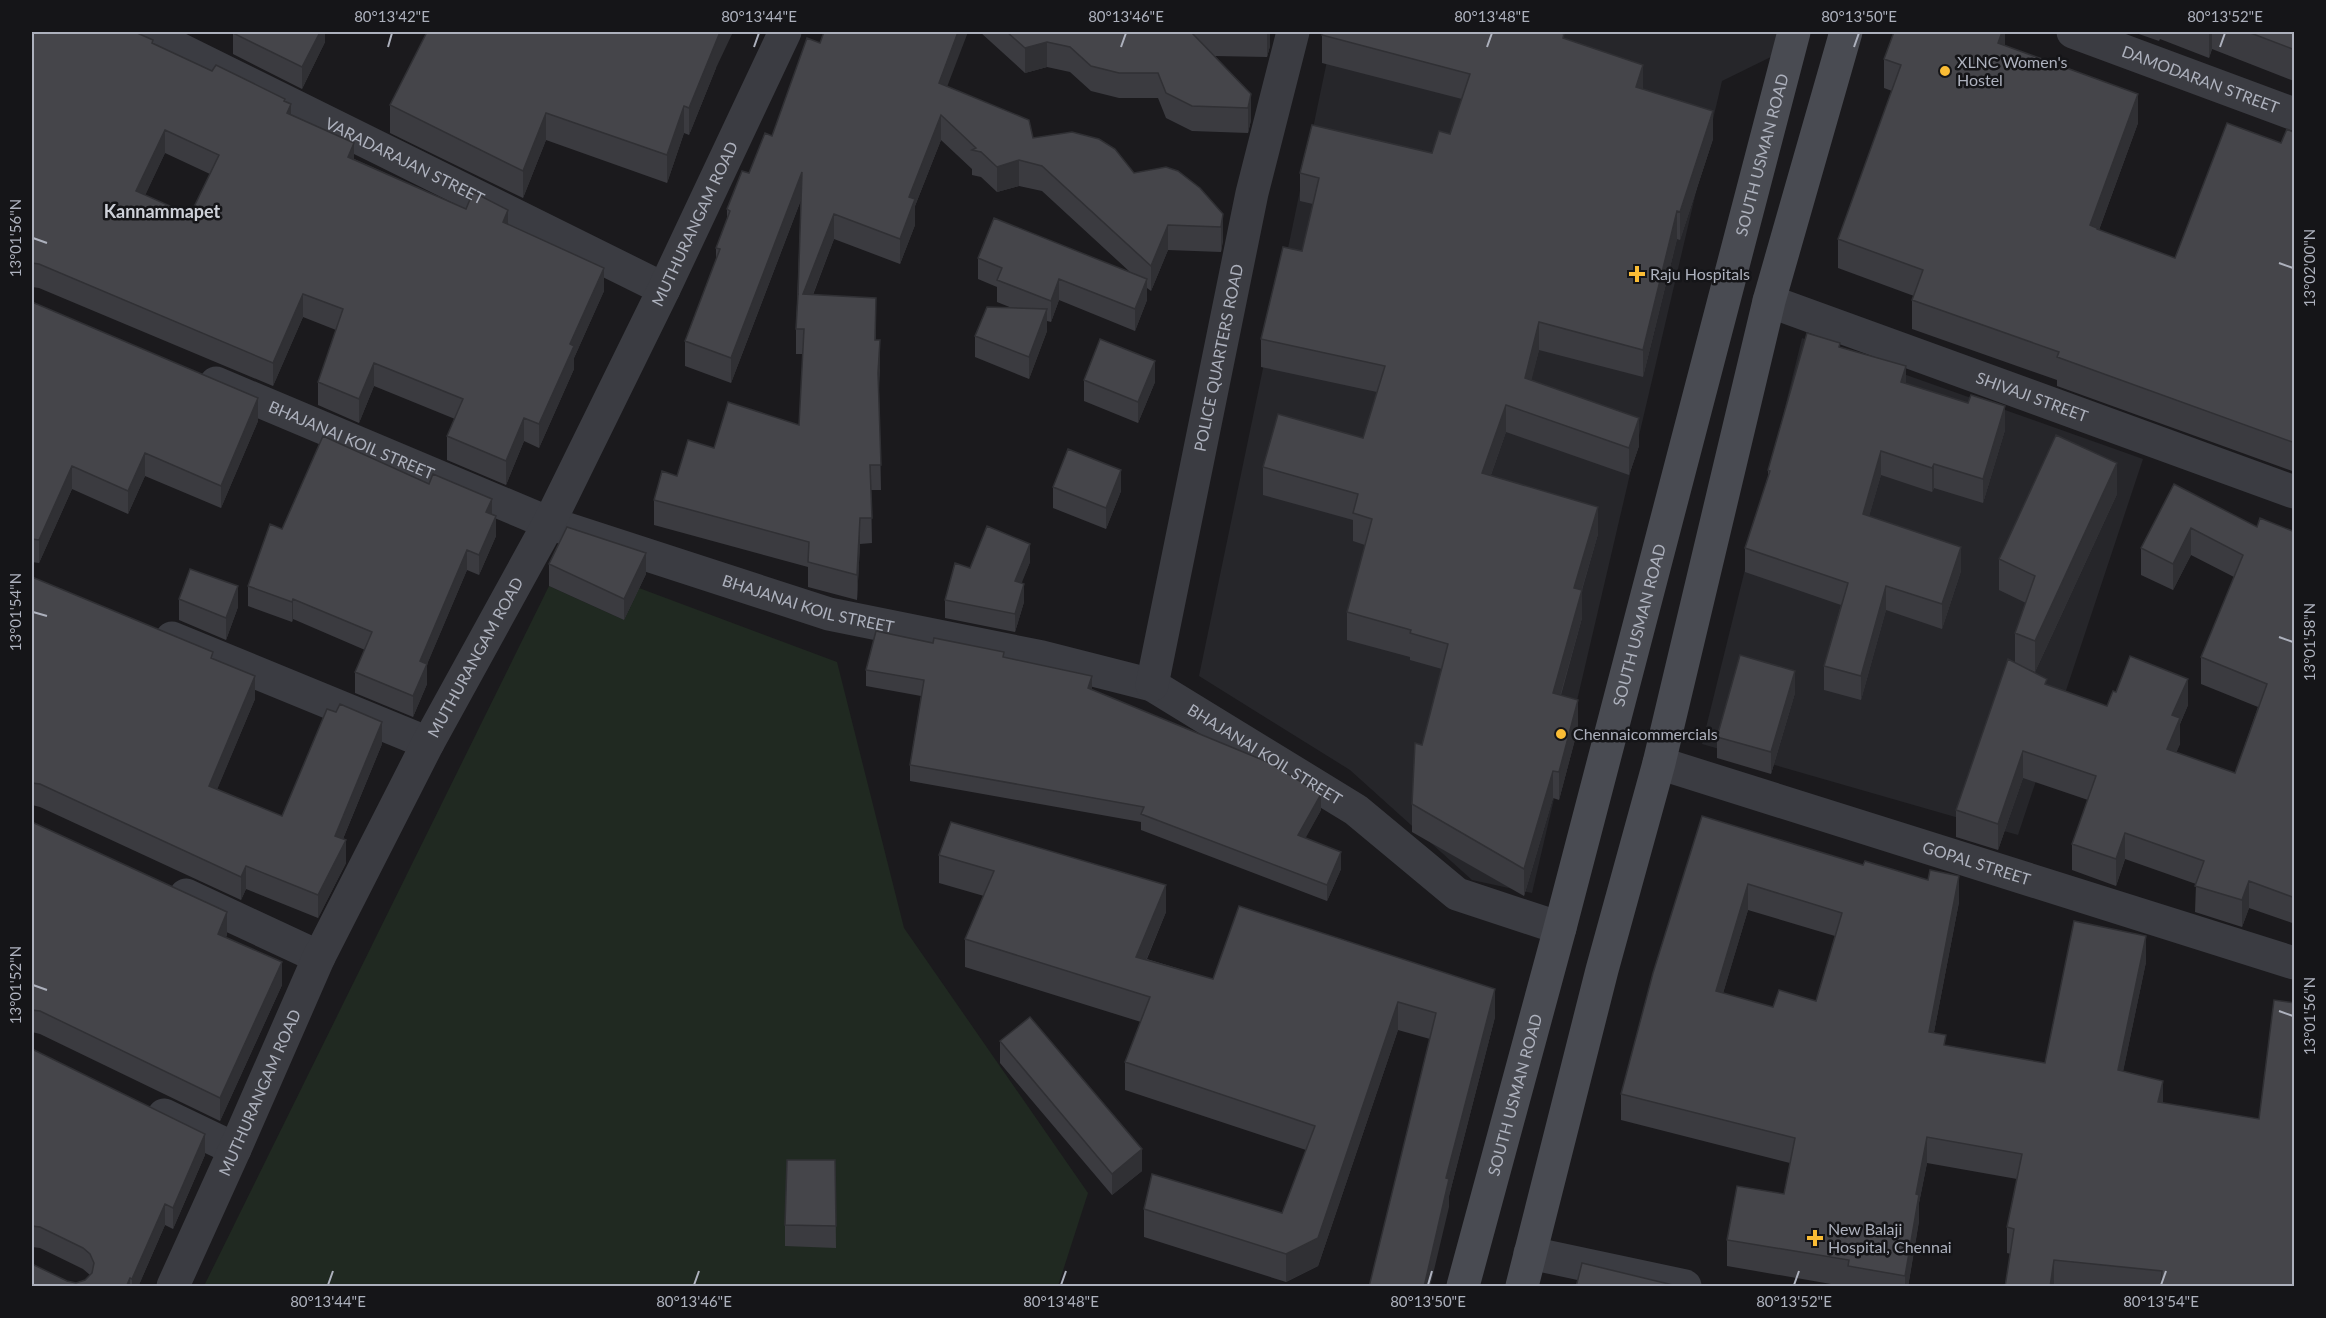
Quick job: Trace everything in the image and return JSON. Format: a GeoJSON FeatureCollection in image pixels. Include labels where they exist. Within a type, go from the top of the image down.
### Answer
{"type":"FeatureCollection","features":[{"type":"Feature","properties":{"kind":"main road","name":"SOUTH USMAN ROAD"},"geometry":{"type":"LineString","coordinates":[[1463,1287],[1560,928],[1794,32]]}},
{"type":"Feature","properties":{"kind":"main road"},"geometry":{"type":"LineString","coordinates":[[1484,1287],[1532,1095],[1814,32]]}},
{"type":"Feature","properties":{"kind":"main road"},"geometry":{"type":"LineString","coordinates":[[1522,1287],[1602,970],[1659,763],[1769,301],[1846,32]]}},
{"type":"Feature","properties":{"kind":"street","name":"VARADARAJAN STREET"},"geometry":{"type":"LineString","coordinates":[[144,32],[664,289]]}},
{"type":"Feature","properties":{"kind":"street","name":"MUTHURANGAM ROAD"},"geometry":{"type":"LineString","coordinates":[[173,1287],[319,957],[428,743],[549,523],[664,289],[785,32]]}},
{"type":"Feature","properties":{"kind":"street","name":"POLICE QUARTERS ROAD"},"geometry":{"type":"LineString","coordinates":[[1152,685],[1252,193],[1293,32]]}},
{"type":"Feature","properties":{"kind":"street","name":"DAMODARAN STREET"},"geometry":{"type":"LineString","coordinates":[[2073,32],[2295,114]]}},
{"type":"Feature","properties":{"kind":"street","name":"SHIVAJI STREET"},"geometry":{"type":"LineString","coordinates":[[1769,301],[2295,492]]}},
{"type":"Feature","properties":{"kind":"street","name":"BHAJANAI KOIL STREET"},"geometry":{"type":"LineString","coordinates":[[186,370],[549,523],[829,614],[1042,657],[1152,685],[1356,810],[1457,894],[1560,928]]}},
{"type":"Feature","properties":{"kind":"street"},"geometry":{"type":"LineString","coordinates":[[142,626],[428,743]]}},
{"type":"Feature","properties":{"kind":"street","name":"GOPAL STREET"},"geometry":{"type":"LineString","coordinates":[[1659,763],[2295,963]]}},
{"type":"Feature","properties":{"kind":"street"},"geometry":{"type":"LineString","coordinates":[[159,883],[319,957]]}},
{"type":"Feature","properties":{"kind":"street"},"geometry":{"type":"LineString","coordinates":[[139,1102],[236,1149]]}},
{"type":"Feature","properties":{"kind":"street"},"geometry":{"type":"LineString","coordinates":[[1530,1254],[1685,1287]]}},
{"type":"Feature","properties":{"kind":"shaded area"},"geometry":{"type":"Polygon","coordinates":[[[1333,32],[1792,32],[1787,49],[1722,81],[1532,893],[1472,880],[1350,770],[1199,676],[1333,32]]]}},
{"type":"Feature","properties":{"kind":"shaded area"},"geometry":{"type":"Polygon","coordinates":[[[1802,338],[2143,459],[2018,835],[1702,744],[1802,338]]]}},
{"type":"Feature","properties":{"kind":"shaded area"},"geometry":{"type":"Polygon","coordinates":[[[549,586],[624,620],[639,588],[837,662],[904,928],[1088,1193],[1058,1286],[204,1286],[549,586]]]}},
{"type":"Feature","properties":{"kind":"building"},"geometry":{"type":"Polygon","coordinates":[[[32,32],[135,32],[153,40],[152,43],[212,71],[216,65],[285,99],[284,101],[291,104],[287,113],[354,143],[348,157],[466,209],[473,192],[508,210],[503,222],[604,268],[570,344],[574,346],[539,424],[524,418],[506,461],[447,436],[463,399],[374,363],[359,399],[318,382],[343,309],[303,294],[273,363],[32,263],[32,32]],[[165,130],[136,191],[190,215],[219,155],[165,130]]]}},
{"type":"Feature","properties":{"kind":"building"},"geometry":{"type":"Polygon","coordinates":[[[233,32],[320,32],[302,67],[233,32]]]}},
{"type":"Feature","properties":{"kind":"building"},"geometry":{"type":"Polygon","coordinates":[[[427,32],[720,32],[689,108],[684,106],[667,155],[546,113],[523,171],[390,105],[427,32]]]}},
{"type":"Feature","properties":{"kind":"building"},"geometry":{"type":"Polygon","coordinates":[[[824,32],[958,32],[939,83],[1029,120],[1033,138],[1072,132],[1099,139],[1115,149],[1134,173],[1166,167],[1178,171],[1200,188],[1223,214],[1221,227],[1168,225],[1151,266],[1042,166],[1019,160],[997,167],[981,152],[972,150],[976,148],[941,115],[909,197],[915,199],[900,239],[834,214],[803,294],[876,298],[875,340],[880,340],[878,373],[881,465],[870,465],[872,518],[860,518],[857,575],[808,562],[809,542],[654,500],[662,471],[677,476],[688,440],[714,448],[728,402],[799,425],[804,329],[796,329],[802,172],[731,358],[685,341],[720,249],[716,248],[730,211],[727,209],[742,171],[749,173],[765,133],[772,136],[807,38],[820,43],[824,32]]]}},
{"type":"Feature","properties":{"kind":"building"},"geometry":{"type":"Polygon","coordinates":[[[1007,32],[1191,32],[1251,94],[1248,108],[1192,106],[1166,93],[1158,73],[1119,73],[1091,66],[1070,47],[1047,42],[1025,48],[1007,32]]]}},
{"type":"Feature","properties":{"kind":"building"},"geometry":{"type":"Polygon","coordinates":[[[1323,32],[1558,32],[1564,34],[1563,38],[1643,65],[1636,87],[1713,111],[1680,212],[1677,211],[1643,350],[1539,322],[1525,378],[1639,418],[1629,448],[1506,405],[1482,473],[1598,507],[1574,588],[1582,590],[1553,693],[1578,700],[1559,772],[1553,771],[1524,869],[1412,804],[1415,743],[1422,745],[1448,644],[1410,633],[1411,630],[1347,612],[1372,519],[1353,513],[1358,494],[1263,467],[1278,414],[1363,438],[1385,366],[1261,339],[1283,247],[1302,251],[1319,178],[1300,173],[1312,125],[1432,153],[1439,131],[1450,134],[1470,74],[1322,35],[1323,32]]]}},
{"type":"Feature","properties":{"kind":"building"},"geometry":{"type":"Polygon","coordinates":[[[1894,32],[2002,32],[1998,43],[2138,94],[2090,225],[2175,258],[2227,123],[2281,143],[2287,129],[2295,133],[2295,443],[2057,357],[2059,352],[1912,300],[1923,270],[1838,239],[1901,65],[1884,59],[1894,32]]]}},
{"type":"Feature","properties":{"kind":"building"},"geometry":{"type":"Polygon","coordinates":[[[2248,32],[2295,32],[2295,50],[2248,32]]]}},
{"type":"Feature","properties":{"kind":"building"},"geometry":{"type":"Polygon","coordinates":[[[994,218],[1147,279],[1135,309],[1059,279],[1051,301],[997,280],[1002,268],[978,258],[994,218]]]}},
{"type":"Feature","properties":{"kind":"building"},"geometry":{"type":"Polygon","coordinates":[[[32,302],[258,398],[221,486],[145,453],[128,491],[72,466],[39,540],[32,539],[32,302]]]}},
{"type":"Feature","properties":{"kind":"building"},"geometry":{"type":"Polygon","coordinates":[[[987,307],[1047,309],[1029,357],[975,336],[987,307]]]}},
{"type":"Feature","properties":{"kind":"building"},"geometry":{"type":"Polygon","coordinates":[[[1807,333],[1840,343],[1839,347],[1906,366],[1901,382],[1968,403],[1971,395],[2005,406],[1983,479],[1934,464],[1932,468],[1881,451],[1863,514],[1961,547],[1942,604],[1886,586],[1861,676],[1824,666],[1848,583],[1745,548],[1770,471],[1768,470],[1807,333]]]}},
{"type":"Feature","properties":{"kind":"building"},"geometry":{"type":"Polygon","coordinates":[[[1100,339],[1155,361],[1138,402],[1084,380],[1100,339]]]}},
{"type":"Feature","properties":{"kind":"building"},"geometry":{"type":"Polygon","coordinates":[[[2056,435],[2117,463],[2035,641],[2015,633],[2035,576],[1999,559],[2056,435]]]}},
{"type":"Feature","properties":{"kind":"building"},"geometry":{"type":"Polygon","coordinates":[[[323,436],[429,484],[433,474],[492,499],[486,512],[496,516],[479,555],[467,550],[420,661],[427,664],[413,696],[355,672],[372,632],[293,599],[292,602],[248,586],[270,524],[282,529],[323,436]]]}},
{"type":"Feature","properties":{"kind":"building"},"geometry":{"type":"Polygon","coordinates":[[[1068,449],[1121,470],[1106,508],[1053,487],[1068,449]]]}},
{"type":"Feature","properties":{"kind":"building"},"geometry":{"type":"Polygon","coordinates":[[[2174,484],[2257,527],[2260,518],[2295,532],[2295,898],[2249,881],[2242,900],[2195,886],[2204,861],[2125,833],[2116,859],[2072,844],[2096,776],[2023,751],[1998,824],[1956,810],[2008,659],[2047,679],[2045,684],[2107,706],[2113,691],[2116,692],[2130,656],[2188,679],[2172,715],[2180,718],[2167,749],[2235,773],[2267,684],[2201,657],[2243,555],[2191,528],[2173,564],[2141,548],[2174,484]]]}},
{"type":"Feature","properties":{"kind":"building"},"geometry":{"type":"Polygon","coordinates":[[[987,526],[1030,544],[1015,581],[1024,584],[1015,614],[945,600],[955,563],[970,568],[987,526]]]}},
{"type":"Feature","properties":{"kind":"building"},"geometry":{"type":"Polygon","coordinates":[[[567,527],[646,553],[624,599],[549,564],[567,527]]]}},
{"type":"Feature","properties":{"kind":"building"},"geometry":{"type":"Polygon","coordinates":[[[190,569],[238,586],[226,618],[179,599],[190,569]]]}},
{"type":"Feature","properties":{"kind":"building"},"geometry":{"type":"Polygon","coordinates":[[[32,577],[213,652],[211,658],[255,676],[209,786],[282,816],[327,709],[336,712],[340,704],[382,722],[335,836],[346,840],[318,895],[246,866],[241,877],[40,784],[32,783],[32,577]]]}},
{"type":"Feature","properties":{"kind":"building"},"geometry":{"type":"Polygon","coordinates":[[[876,631],[933,643],[934,638],[1004,652],[1003,657],[1092,676],[1088,688],[1270,763],[1321,794],[1298,835],[1341,852],[1327,885],[1141,814],[1144,807],[910,765],[924,680],[866,670],[876,631]]]}},
{"type":"Feature","properties":{"kind":"building"},"geometry":{"type":"Polygon","coordinates":[[[1740,655],[1795,671],[1771,752],[1717,737],[1740,655]]]}},
{"type":"Feature","properties":{"kind":"building"},"geometry":{"type":"Polygon","coordinates":[[[1702,816],[1863,865],[1865,861],[1928,880],[1930,870],[1959,876],[1929,1032],[1946,1035],[1944,1045],[2045,1063],[2074,921],[2146,936],[2118,1070],[2163,1081],[2158,1102],[2259,1119],[2274,1000],[2295,1003],[2295,1287],[2161,1287],[2162,1271],[2054,1260],[2050,1287],[2005,1287],[2014,1229],[2007,1227],[2022,1154],[1927,1137],[1916,1194],[1919,1195],[1905,1276],[1848,1266],[1849,1260],[1727,1240],[1737,1186],[1784,1194],[1795,1138],[1621,1094],[1653,973],[1702,816]],[[1748,884],[1716,991],[1773,1007],[1779,990],[1816,1001],[1842,913],[1748,884]]]}},
{"type":"Feature","properties":{"kind":"building"},"geometry":{"type":"Polygon","coordinates":[[[32,822],[227,912],[218,934],[282,962],[220,1098],[40,1011],[32,1010],[32,822]]]}},
{"type":"Feature","properties":{"kind":"building"},"geometry":{"type":"Polygon","coordinates":[[[951,822],[1166,885],[1136,957],[1213,979],[1239,906],[1495,989],[1446,1178],[1449,1179],[1424,1287],[1369,1287],[1436,1013],[1398,1002],[1318,1238],[1286,1254],[1144,1209],[1152,1174],[1282,1213],[1315,1126],[1125,1062],[1150,997],[965,939],[994,871],[939,855],[951,822]]]}},
{"type":"Feature","properties":{"kind":"building"},"geometry":{"type":"Polygon","coordinates":[[[1030,1017],[1142,1149],[1112,1174],[1000,1041],[1030,1017]]]}},
{"type":"Feature","properties":{"kind":"building"},"geometry":{"type":"Polygon","coordinates":[[[32,1049],[205,1134],[173,1208],[165,1204],[132,1279],[130,1278],[126,1287],[32,1287],[32,1264],[76,1283],[85,1280],[92,1273],[94,1263],[90,1254],[83,1248],[40,1227],[32,1226],[32,1049]]]}},
{"type":"Feature","properties":{"kind":"building"},"geometry":{"type":"Polygon","coordinates":[[[787,1160],[835,1160],[836,1226],[785,1225],[787,1160]]]}},
{"type":"Feature","properties":{"kind":"building"},"geometry":{"type":"Polygon","coordinates":[[[1582,1263],[1681,1287],[1576,1287],[1582,1263]]]}},
{"type":"Feature","properties":{"kind":"place","name":"XLNC Women's Hostel"},"geometry":{"type":"Point","coordinates":[1945,71]}},
{"type":"Feature","properties":{"kind":"place","name":"Raju Hospitals"},"geometry":{"type":"Point","coordinates":[1637,274]}},
{"type":"Feature","properties":{"kind":"place","name":"Chennaicommercials"},"geometry":{"type":"Point","coordinates":[1561,734]}},
{"type":"Feature","properties":{"kind":"place","name":"New Balaji Hospital, Chennai"},"geometry":{"type":"Point","coordinates":[1815,1238]}},
{"type":"Feature","properties":{"kind":"district","name":"Kannammapet"},"geometry":{"type":"Point","coordinates":[162,212]}}]}
